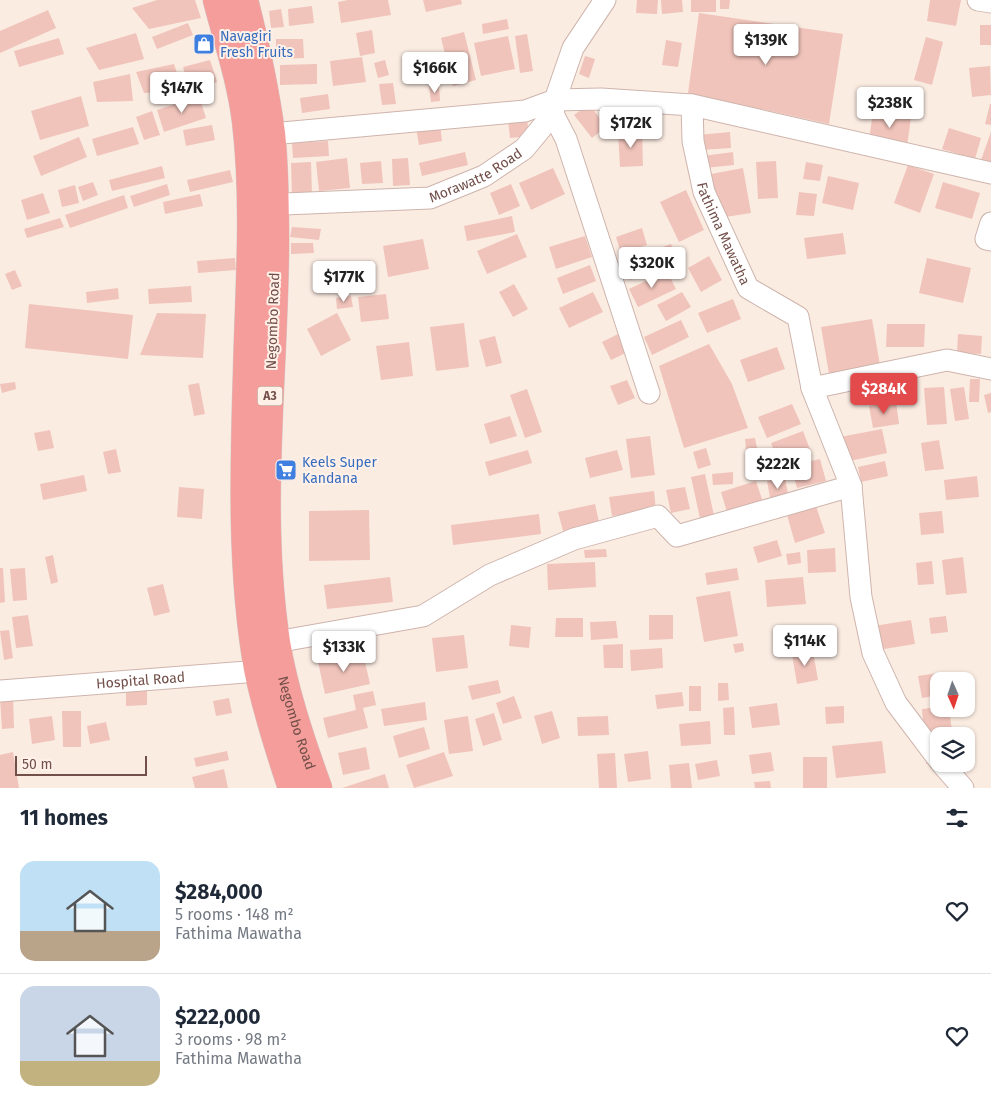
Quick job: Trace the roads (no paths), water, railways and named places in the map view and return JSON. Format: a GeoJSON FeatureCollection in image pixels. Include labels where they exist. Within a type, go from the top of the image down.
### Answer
{"type":"FeatureCollection","features":[{"type":"Feature","properties":{"kind":"highway","name":"Negombo Road"},"geometry":{"type":"LineString","coordinates":[[217,0],[236,73],[264,205],[274,291],[266,454],[266,513],[276,642],[270,670],[276,740],[292,788]]}},
{"type":"Feature","properties":{"kind":"highway","name":"Negombo Road"},"geometry":{"type":"LineString","coordinates":[[244,0],[260,69],[271,134],[244,454],[249,599],[270,670],[300,733],[318,788]]}},
{"type":"Feature","properties":{"kind":"street","name":"Morawatte Road"},"geometry":{"type":"LineString","coordinates":[[264,205],[430,198],[484,176],[524,149],[554,107],[573,48],[605,0]]}},
{"type":"Feature","properties":{"kind":"street"},"geometry":{"type":"LineString","coordinates":[[978,0],[991,2]]}},
{"type":"Feature","properties":{"kind":"street"},"geometry":{"type":"LineString","coordinates":[[271,134],[525,111],[601,99],[692,105],[991,173]]}},
{"type":"Feature","properties":{"kind":"street","name":"Fathima Mawatha"},"geometry":{"type":"LineString","coordinates":[[692,105],[693,141],[704,192],[748,288],[798,317],[812,388],[851,486],[861,597],[873,653],[896,703],[930,748]]}},
{"type":"Feature","properties":{"kind":"street"},"geometry":{"type":"LineString","coordinates":[[554,107],[649,393]]}},
{"type":"Feature","properties":{"kind":"street"},"geometry":{"type":"LineString","coordinates":[[991,223],[986,239],[991,240]]}},
{"type":"Feature","properties":{"kind":"street"},"geometry":{"type":"LineString","coordinates":[[812,388],[947,360],[991,369]]}},
{"type":"Feature","properties":{"kind":"street"},"geometry":{"type":"LineString","coordinates":[[276,642],[423,616],[490,575],[574,539],[658,516],[677,536],[851,486]]}},
{"type":"Feature","properties":{"kind":"street","name":"Hospital Road"},"geometry":{"type":"LineString","coordinates":[[0,691],[270,670]]}},
{"type":"Feature","properties":{"kind":"street"},"geometry":{"type":"LineString","coordinates":[[949,772],[964,788]]}},
{"type":"Feature","properties":{"kind":"place","name":"Navagiri Fresh Fruits"},"geometry":{"type":"Point","coordinates":[204,44]}},
{"type":"Feature","properties":{"kind":"place","name":"Keels Super Kandana"},"geometry":{"type":"Point","coordinates":[286,470]}}]}
